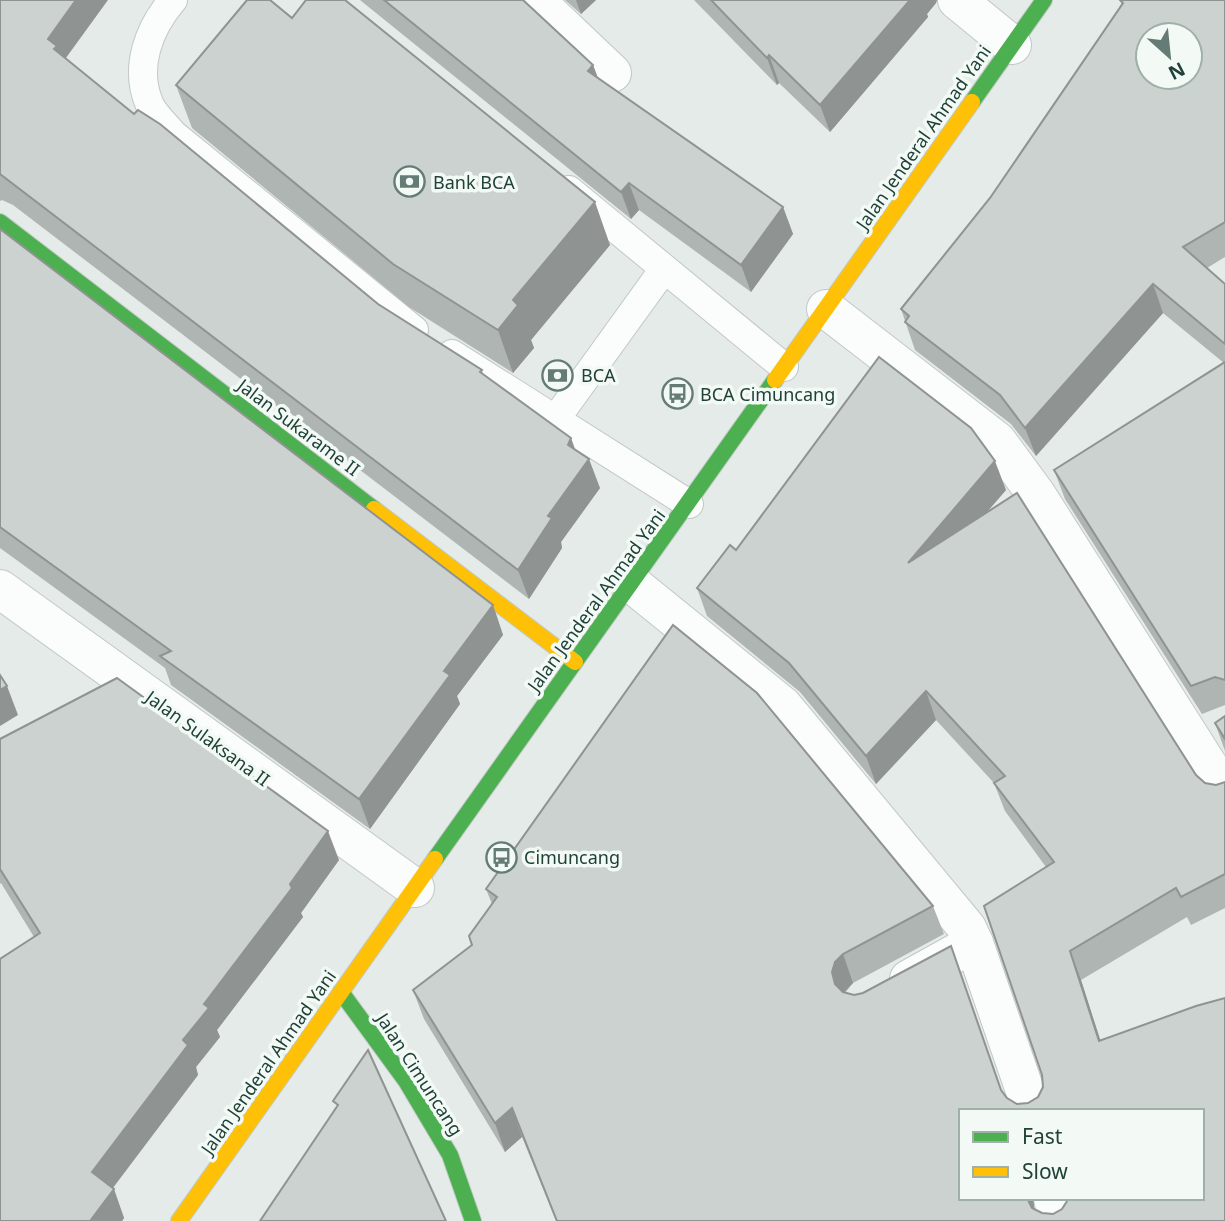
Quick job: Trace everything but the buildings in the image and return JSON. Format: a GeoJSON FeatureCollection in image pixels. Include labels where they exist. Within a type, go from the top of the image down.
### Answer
{"type":"FeatureCollection","features":[{"type":"Feature","properties":{"kind":"main road","name":"Jalan Jenderal Ahmad Yani"},"geometry":{"type":"LineString","coordinates":[[179,1221],[1044,0]]}},
{"type":"Feature","properties":{"kind":"main road","name":"Jalan Sukarame II"},"geometry":{"type":"LineString","coordinates":[[0,222],[575,662]]}},
{"type":"Feature","properties":{"kind":"main road","name":"Jalan Cimuncang"},"geometry":{"type":"LineString","coordinates":[[341,992],[406,1081],[450,1155],[472,1221]]}},
{"type":"Feature","properties":{"kind":"street"},"geometry":{"type":"LineString","coordinates":[[535,0],[612,73]]}},
{"type":"Feature","properties":{"kind":"street"},"geometry":{"type":"LineString","coordinates":[[957,0],[1012,45]]}},
{"type":"Feature","properties":{"kind":"street"},"geometry":{"type":"LineString","coordinates":[[826,309],[997,441],[1209,735],[1225,792]]}},
{"type":"Feature","properties":{"kind":"street"},"geometry":{"type":"LineString","coordinates":[[631,583],[783,706],[882,821],[968,928],[1031,1109]]}},
{"type":"Feature","properties":{"kind":"street","name":"Jalan Sulaksana II"},"geometry":{"type":"LineString","coordinates":[[0,589],[415,888]]}},
{"type":"Feature","properties":{"kind":"street"},"geometry":{"type":"LineString","coordinates":[[94,700],[129,682]]}},
{"type":"Feature","properties":{"kind":"street"},"geometry":{"type":"LineString","coordinates":[[876,996],[974,943]]}},
{"type":"Feature","properties":{"kind":"street"},"geometry":{"type":"LineString","coordinates":[[1053,1200],[1058,1221]]}},
{"type":"Feature","properties":{"kind":"lane"},"geometry":{"type":"LineString","coordinates":[[173,0],[163,12],[146,47],[142,68],[149,104],[173,134],[399,320],[689,504]]}},
{"type":"Feature","properties":{"kind":"lane"},"geometry":{"type":"LineString","coordinates":[[548,172],[784,367]]}},
{"type":"Feature","properties":{"kind":"lane"},"geometry":{"type":"LineString","coordinates":[[555,420],[664,269]]}},
{"type":"Feature","properties":{"kind":"traffic: fast"},"geometry":{"type":"LineString","coordinates":[[972,102],[1044,0]]}},
{"type":"Feature","properties":{"kind":"traffic: fast"},"geometry":{"type":"LineString","coordinates":[[0,222],[374,509]]}},
{"type":"Feature","properties":{"kind":"traffic: fast"},"geometry":{"type":"LineString","coordinates":[[435,859],[775,380]]}},
{"type":"Feature","properties":{"kind":"traffic: fast"},"geometry":{"type":"LineString","coordinates":[[341,992],[406,1081],[450,1155],[473,1221]]}},
{"type":"Feature","properties":{"kind":"traffic: slow"},"geometry":{"type":"LineString","coordinates":[[775,380],[972,102]]}},
{"type":"Feature","properties":{"kind":"traffic: slow"},"geometry":{"type":"LineString","coordinates":[[374,509],[575,662]]}},
{"type":"Feature","properties":{"kind":"traffic: slow"},"geometry":{"type":"LineString","coordinates":[[179,1221],[435,859]]}},
{"type":"Feature","properties":{"kind":"place","name":"Bank BCA"},"geometry":{"type":"Point","coordinates":[410,182]}},
{"type":"Feature","properties":{"kind":"place","name":"BCA"},"geometry":{"type":"Point","coordinates":[558,375]}},
{"type":"Feature","properties":{"kind":"place","name":"BCA Cimuncang"},"geometry":{"type":"Point","coordinates":[677,394]}},
{"type":"Feature","properties":{"kind":"place","name":"Cimuncang"},"geometry":{"type":"Point","coordinates":[501,857]}}]}
